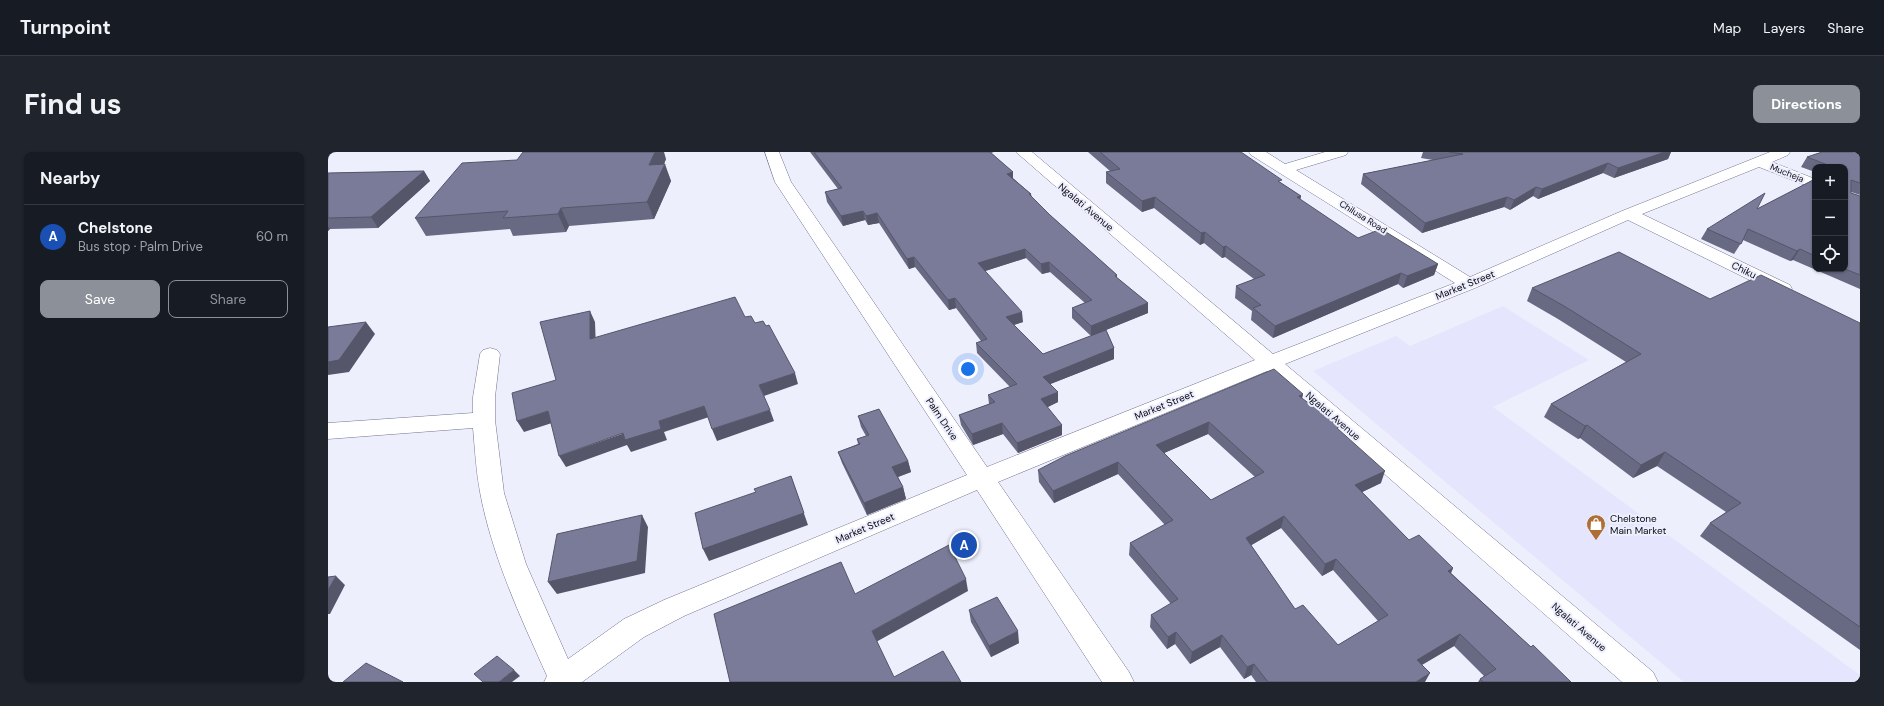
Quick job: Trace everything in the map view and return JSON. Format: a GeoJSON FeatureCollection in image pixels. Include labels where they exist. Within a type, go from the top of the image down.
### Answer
{"type":"FeatureCollection","features":[{"type":"Feature","properties":{"kind":"street","name":"Palm Drive"},"geometry":{"type":"LineString","coordinates":[[772,152],[783,182],[981,479],[1119,682]]}},
{"type":"Feature","properties":{"kind":"street","name":"Ngalati Avenue"},"geometry":{"type":"LineString","coordinates":[[1023,152],[1643,682]]}},
{"type":"Feature","properties":{"kind":"street","name":"Chilusa Road"},"geometry":{"type":"LineString","coordinates":[[1256,152],[1469,284]]}},
{"type":"Feature","properties":{"kind":"street"},"geometry":{"type":"LineString","coordinates":[[1284,169],[1341,152]]}},
{"type":"Feature","properties":{"kind":"street","name":"Market Street"},"geometry":{"type":"LineString","coordinates":[[561,680],[634,628],[674,608],[981,479],[1270,362],[1469,284],[1628,214],[1783,152]]}},
{"type":"Feature","properties":{"kind":"street","name":"Mucheja"},"geometry":{"type":"LineString","coordinates":[[1759,162],[1812,183]]}},
{"type":"Feature","properties":{"kind":"street","name":"Chiku"},"geometry":{"type":"LineString","coordinates":[[1628,214],[1797,296]]}},
{"type":"Feature","properties":{"kind":"street"},"geometry":{"type":"LineString","coordinates":[[490,354],[484,397],[484,420],[492,492],[506,543],[522,589],[561,680]]}},
{"type":"Feature","properties":{"kind":"street"},"geometry":{"type":"LineString","coordinates":[[328,431],[484,420]]}},
{"type":"Feature","properties":{"kind":"shaded area","name":"Chelstone Main Market"},"geometry":{"type":"Polygon","coordinates":[[[1503,306],[1589,360],[1493,407],[1860,675],[1860,682],[1684,682],[1313,371],[1396,336],[1410,346],[1503,306]]]}},
{"type":"Feature","properties":{"kind":"building"},"geometry":{"type":"Polygon","coordinates":[[[523,152],[655,152],[649,165],[665,164],[647,202],[561,208],[558,214],[503,218],[508,211],[415,218],[462,163],[517,160],[523,152]]]}},
{"type":"Feature","properties":{"kind":"building"},"geometry":{"type":"Polygon","coordinates":[[[814,152],[990,152],[1013,172],[1007,174],[1031,194],[1029,194],[1050,215],[1117,275],[1115,276],[1148,303],[1091,326],[1072,308],[1092,300],[1049,262],[1041,264],[1025,249],[978,263],[1022,312],[1006,317],[1043,354],[1106,330],[1114,348],[1043,377],[1058,392],[1041,399],[1062,425],[1017,443],[1002,423],[972,434],[959,415],[995,402],[988,395],[1017,384],[976,343],[987,339],[955,298],[948,300],[914,257],[907,259],[877,213],[866,216],[863,211],[841,216],[825,192],[842,188],[814,152]]]}},
{"type":"Feature","properties":{"kind":"building"},"geometry":{"type":"Polygon","coordinates":[[[1100,152],[1241,152],[1282,180],[1278,181],[1301,196],[1297,197],[1358,238],[1381,229],[1438,264],[1407,276],[1401,273],[1275,326],[1253,308],[1261,305],[1236,286],[1265,275],[1226,246],[1223,247],[1205,232],[1201,233],[1155,197],[1142,201],[1106,172],[1120,169],[1100,152]]]}},
{"type":"Feature","properties":{"kind":"building"},"geometry":{"type":"Polygon","coordinates":[[[1449,152],[1665,152],[1618,168],[1608,163],[1542,189],[1536,187],[1514,200],[1507,197],[1425,223],[1363,174],[1463,154],[1449,152]]]}},
{"type":"Feature","properties":{"kind":"building"},"geometry":{"type":"Polygon","coordinates":[[[1822,152],[1860,152],[1860,183],[1851,180],[1851,193],[1860,196],[1860,275],[1848,270],[1848,164],[1825,164],[1807,157],[1822,152]]]}},
{"type":"Feature","properties":{"kind":"building"},"geometry":{"type":"Polygon","coordinates":[[[424,171],[371,217],[328,218],[328,173],[424,171]]]}},
{"type":"Feature","properties":{"kind":"building"},"geometry":{"type":"Polygon","coordinates":[[[1812,181],[1812,255],[1800,249],[1797,251],[1748,229],[1741,244],[1707,229],[1765,193],[1757,209],[1812,181]]]}},
{"type":"Feature","properties":{"kind":"building"},"geometry":{"type":"Polygon","coordinates":[[[1619,252],[1710,299],[1761,275],[1860,323],[1860,627],[1710,523],[1741,503],[1665,452],[1641,465],[1587,425],[1585,426],[1551,404],[1641,354],[1532,288],[1619,252]]]}},
{"type":"Feature","properties":{"kind":"building"},"geometry":{"type":"Polygon","coordinates":[[[735,297],[745,317],[751,316],[755,323],[763,321],[766,326],[769,325],[795,373],[759,385],[770,410],[712,429],[704,406],[659,421],[661,429],[625,440],[623,433],[559,456],[548,411],[517,421],[512,393],[556,380],[540,322],[590,311],[590,339],[735,297]]]}},
{"type":"Feature","properties":{"kind":"building"},"geometry":{"type":"Polygon","coordinates":[[[366,322],[339,360],[328,362],[328,327],[366,322]]]}},
{"type":"Feature","properties":{"kind":"building"},"geometry":{"type":"Polygon","coordinates":[[[1274,369],[1303,394],[1299,396],[1340,426],[1337,428],[1385,471],[1355,485],[1409,540],[1419,535],[1453,568],[1448,571],[1531,647],[1533,645],[1571,682],[1483,682],[1480,679],[1496,669],[1460,634],[1417,660],[1430,673],[1416,682],[1268,682],[1254,664],[1247,667],[1222,635],[1192,652],[1176,632],[1168,637],[1151,615],[1178,599],[1130,543],[1173,520],[1118,462],[1053,491],[1038,470],[1065,456],[1274,369]],[[1209,422],[1156,445],[1211,500],[1264,472],[1209,422]],[[1284,516],[1246,538],[1295,609],[1303,605],[1338,645],[1388,615],[1336,559],[1325,564],[1284,516]]]}},
{"type":"Feature","properties":{"kind":"building"},"geometry":{"type":"Polygon","coordinates":[[[879,409],[908,461],[892,467],[903,487],[864,503],[838,452],[860,444],[857,439],[869,435],[858,416],[879,409]]]}},
{"type":"Feature","properties":{"kind":"building"},"geometry":{"type":"Polygon","coordinates":[[[791,476],[804,513],[703,549],[695,513],[756,492],[754,489],[791,476]]]}},
{"type":"Feature","properties":{"kind":"building"},"geometry":{"type":"Polygon","coordinates":[[[642,515],[637,561],[548,582],[557,534],[642,515]]]}},
{"type":"Feature","properties":{"kind":"building"},"geometry":{"type":"Polygon","coordinates":[[[949,545],[966,579],[872,631],[894,677],[943,651],[961,682],[730,682],[714,614],[841,562],[855,594],[949,545]]]}},
{"type":"Feature","properties":{"kind":"building"},"geometry":{"type":"Polygon","coordinates":[[[336,576],[328,590],[328,577],[336,576]]]}},
{"type":"Feature","properties":{"kind":"building"},"geometry":{"type":"Polygon","coordinates":[[[997,597],[1018,631],[989,646],[969,610],[997,597]]]}},
{"type":"Feature","properties":{"kind":"building"},"geometry":{"type":"Polygon","coordinates":[[[497,656],[514,670],[499,682],[483,682],[474,674],[497,656]]]}},
{"type":"Feature","properties":{"kind":"building"},"geometry":{"type":"Polygon","coordinates":[[[366,663],[403,682],[343,682],[366,663]]]}},
{"type":"Feature","properties":{"kind":"place","name":"Chelstone Main Market"},"geometry":{"type":"Point","coordinates":[1596,541]}},
{"type":"Feature","properties":{"kind":"place","name":"Chelstone"},"geometry":{"type":"Point","coordinates":[964,545]}}]}
